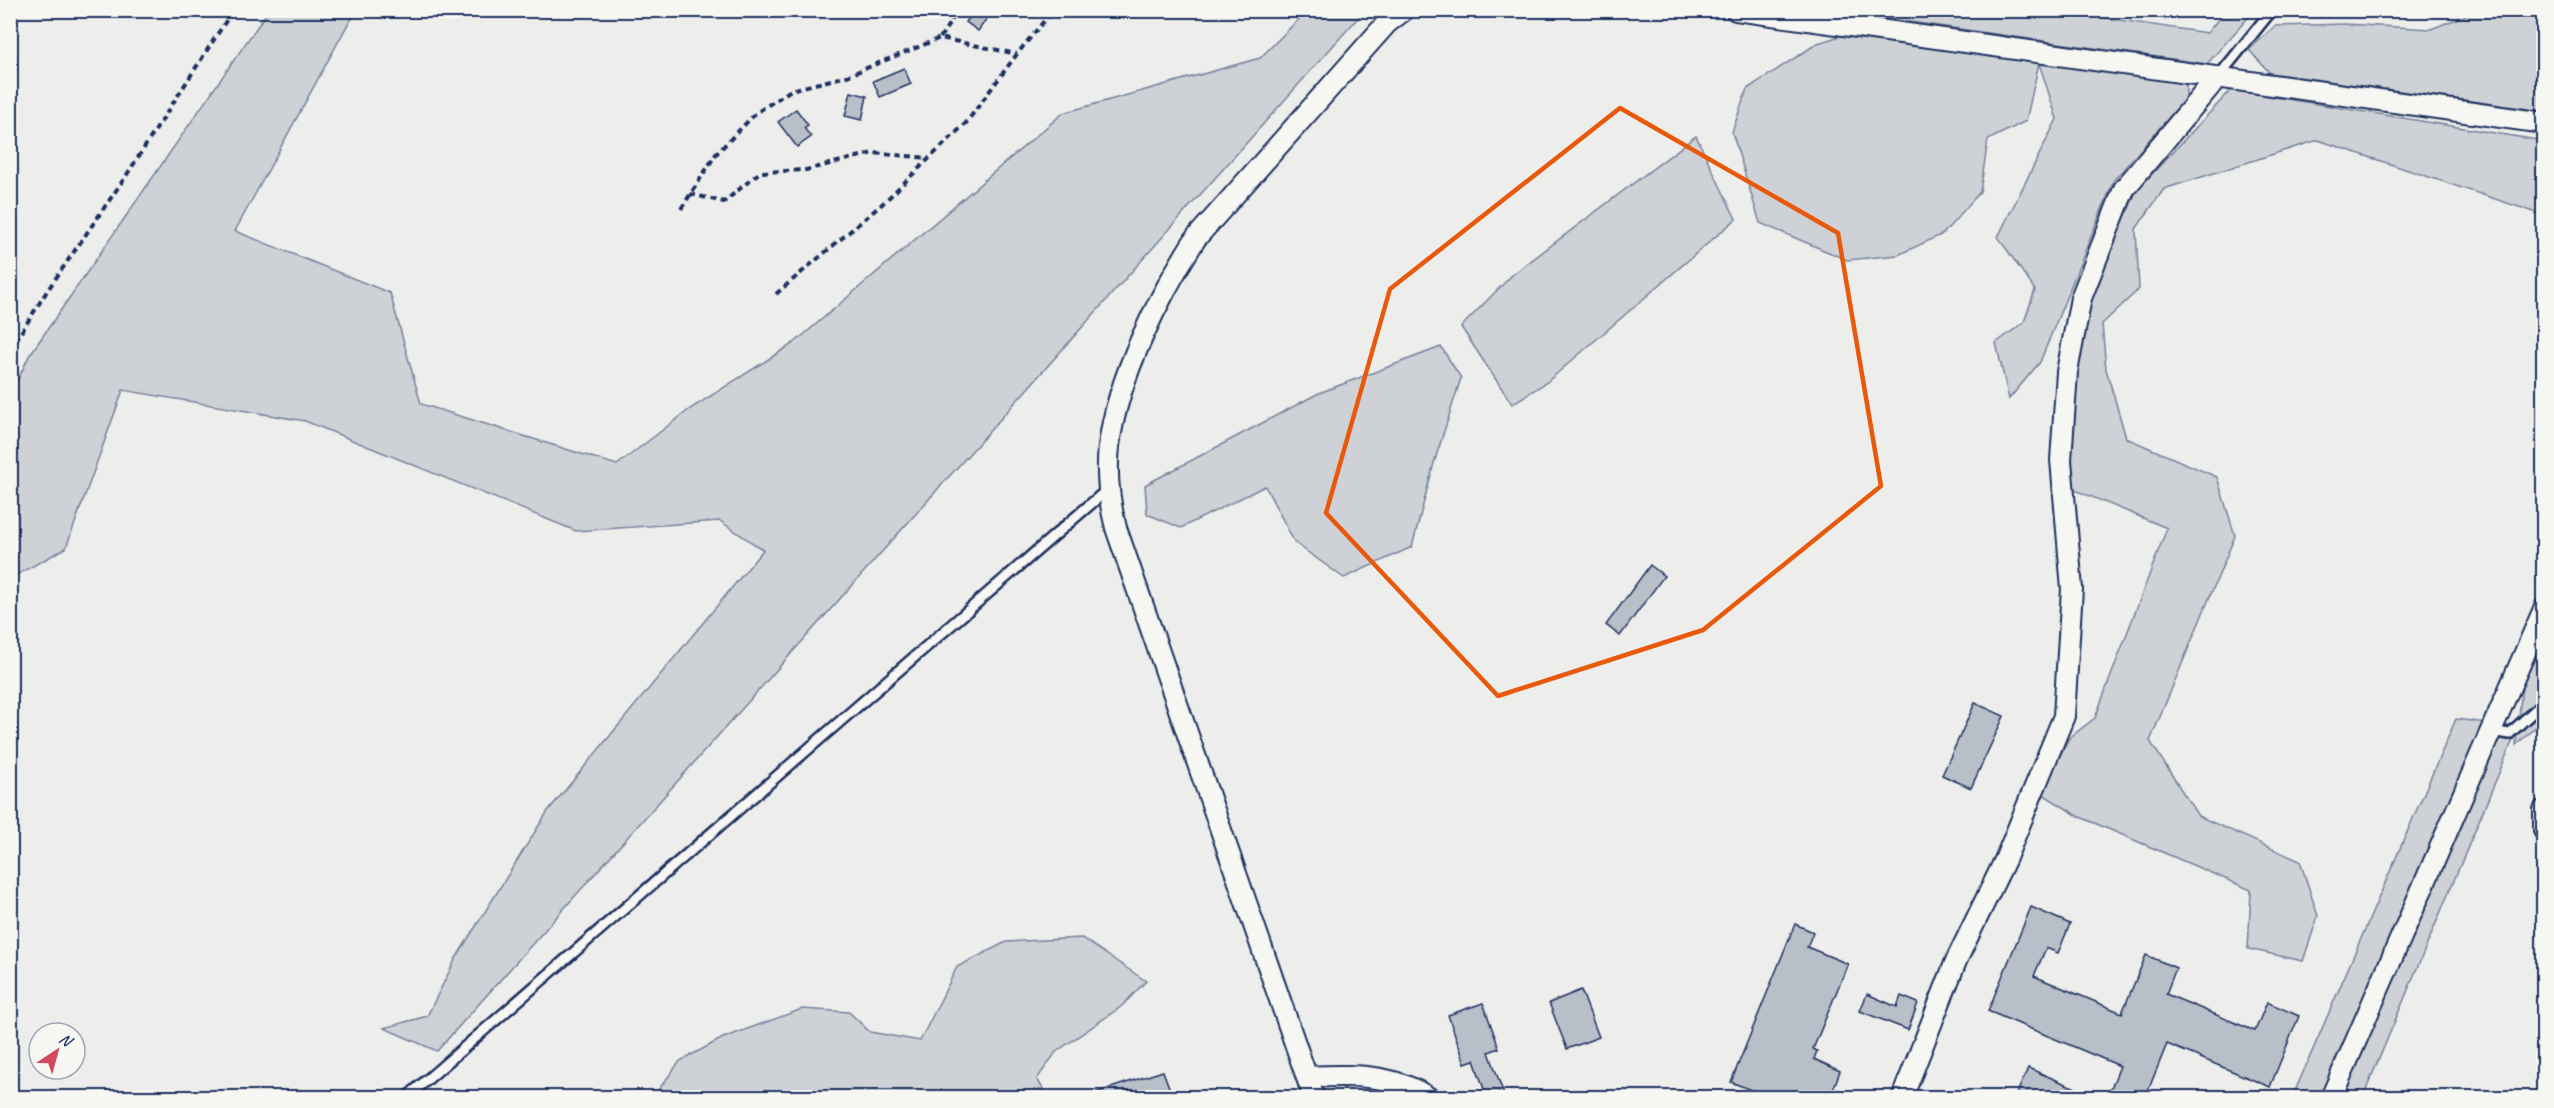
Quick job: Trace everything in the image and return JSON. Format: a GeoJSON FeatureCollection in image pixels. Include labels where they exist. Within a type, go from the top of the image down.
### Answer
{"type":"FeatureCollection","features":[{"type":"Feature","properties":{"kind":"street"},"geometry":{"type":"LineString","coordinates":[[1314,1098],[1116,528],[1108,489],[1109,444],[1116,410],[1132,365],[1155,311],[1185,255],[1206,225],[1387,23],[1404,10]]}},
{"type":"Feature","properties":{"kind":"street"},"geometry":{"type":"LineString","coordinates":[[1736,10],[1835,16],[2216,79],[2544,123]]}},
{"type":"Feature","properties":{"kind":"street"},"geometry":{"type":"LineString","coordinates":[[1902,1098],[1956,961],[2005,860],[2064,716],[2072,589],[2061,460],[2067,372],[2081,298],[2124,189],[2216,79]]}},
{"type":"Feature","properties":{"kind":"street"},"geometry":{"type":"LineString","coordinates":[[2331,1098],[2544,609]]}},
{"type":"Feature","properties":{"kind":"street"},"geometry":{"type":"LineString","coordinates":[[2544,810],[2544,830]]}},
{"type":"Feature","properties":{"kind":"street"},"geometry":{"type":"LineString","coordinates":[[1307,1077],[1374,1077],[1405,1084],[1429,1098]]}},
{"type":"Feature","properties":{"kind":"lane"},"geometry":{"type":"LineString","coordinates":[[2216,79],[2272,10]]}},
{"type":"Feature","properties":{"kind":"lane"},"geometry":{"type":"LineString","coordinates":[[406,1098],[1108,489]]}},
{"type":"Feature","properties":{"kind":"lane"},"geometry":{"type":"LineString","coordinates":[[2491,730],[2509,735],[2544,702]]}},
{"type":"Feature","properties":{"kind":"path"},"geometry":{"type":"LineString","coordinates":[[10,350],[47,291],[126,177],[232,10]]}},
{"type":"Feature","properties":{"kind":"path"},"geometry":{"type":"LineString","coordinates":[[940,38],[958,10]]}},
{"type":"Feature","properties":{"kind":"path"},"geometry":{"type":"LineString","coordinates":[[776,294],[881,205],[966,123],[1053,10]]}},
{"type":"Feature","properties":{"kind":"path"},"geometry":{"type":"LineString","coordinates":[[681,209],[716,153],[756,113],[791,90],[847,76],[940,38],[1017,54]]}},
{"type":"Feature","properties":{"kind":"path"},"geometry":{"type":"LineString","coordinates":[[690,194],[724,202],[760,172],[806,171],[873,153],[930,158]]}},
{"type":"Feature","properties":{"kind":"highlighted area"},"geometry":{"type":"Polygon","coordinates":[[[1620,108],[1838,233],[1881,486],[1703,630],[1498,696],[1326,513],[1390,289],[1620,108]]]}},
{"type":"Feature","properties":{"kind":"shaded area"},"geometry":{"type":"Polygon","coordinates":[[[1891,10],[2051,10],[2207,33],[2225,11],[2254,11],[2207,64],[1868,16],[1891,10]]]}},
{"type":"Feature","properties":{"kind":"shaded area"},"geometry":{"type":"Polygon","coordinates":[[[268,11],[358,11],[348,24],[235,231],[390,293],[421,404],[617,465],[690,409],[794,343],[1063,113],[1260,58],[1307,11],[1364,11],[437,1051],[384,1028],[427,1016],[456,958],[548,811],[763,550],[720,521],[576,531],[305,421],[123,390],[66,548],[11,578],[11,394],[29,356],[268,11]]]}},
{"type":"Feature","properties":{"kind":"shaded area"},"geometry":{"type":"Polygon","coordinates":[[[2477,11],[2543,11],[2543,111],[2270,73],[2249,50],[2275,26],[2345,24],[2431,29],[2477,11]]]}},
{"type":"Feature","properties":{"kind":"shaded area"},"geometry":{"type":"Polygon","coordinates":[[[1840,36],[2039,63],[2026,121],[1988,140],[1980,192],[1943,234],[1898,255],[1847,260],[1760,223],[1732,132],[1747,89],[1818,43],[1840,36]]]}},
{"type":"Feature","properties":{"kind":"shaded area"},"geometry":{"type":"Polygon","coordinates":[[[2039,63],[2186,83],[2186,98],[2114,180],[2040,362],[2009,399],[1996,343],[2024,322],[2035,290],[1998,237],[2057,119],[2039,63]]]}},
{"type":"Feature","properties":{"kind":"shaded area"},"geometry":{"type":"Polygon","coordinates":[[[2231,90],[2543,141],[2543,215],[2318,140],[2164,189],[2136,229],[2139,289],[2102,324],[2106,369],[2126,438],[2217,477],[2235,536],[2150,741],[2198,816],[2300,861],[2318,916],[2303,961],[2248,949],[2251,890],[2078,816],[2041,793],[2069,738],[2095,718],[2167,528],[2075,490],[2062,448],[2088,302],[2137,190],[2231,90]]]}},
{"type":"Feature","properties":{"kind":"shaded area"},"geometry":{"type":"Polygon","coordinates":[[[1696,136],[1736,219],[1547,382],[1512,404],[1461,327],[1512,275],[1696,136]]]}},
{"type":"Feature","properties":{"kind":"shaded area"},"geometry":{"type":"Polygon","coordinates":[[[1441,347],[1461,378],[1434,463],[1412,547],[1344,578],[1295,543],[1265,486],[1181,528],[1147,514],[1145,485],[1319,393],[1441,347]]]}},
{"type":"Feature","properties":{"kind":"shaded area"},"geometry":{"type":"Polygon","coordinates":[[[2543,640],[2543,720],[2516,745],[2517,730],[2363,1097],[2292,1098],[2456,719],[2518,727],[2525,657],[2543,640]]]}},
{"type":"Feature","properties":{"kind":"shaded area"},"geometry":{"type":"Polygon","coordinates":[[[1082,938],[1146,981],[1122,1006],[1056,1052],[1037,1079],[1048,1097],[657,1097],[656,1093],[680,1061],[723,1038],[802,1009],[849,1012],[870,1032],[920,1041],[957,967],[1006,942],[1082,938]]]}},
{"type":"Feature","properties":{"kind":"building"},"geometry":{"type":"Polygon","coordinates":[[[975,10],[993,10],[978,31],[966,22],[975,10]]]}},
{"type":"Feature","properties":{"kind":"building"},"geometry":{"type":"Polygon","coordinates":[[[904,68],[911,84],[880,97],[873,81],[904,68]]]}},
{"type":"Feature","properties":{"kind":"building"},"geometry":{"type":"Polygon","coordinates":[[[851,92],[867,96],[862,120],[845,116],[851,92]]]}},
{"type":"Feature","properties":{"kind":"building"},"geometry":{"type":"Polygon","coordinates":[[[796,109],[808,125],[804,128],[811,137],[797,147],[778,122],[796,109]]]}},
{"type":"Feature","properties":{"kind":"building"},"geometry":{"type":"Polygon","coordinates":[[[1650,565],[1664,576],[1620,636],[1606,625],[1650,565]]]}},
{"type":"Feature","properties":{"kind":"building"},"geometry":{"type":"Polygon","coordinates":[[[1975,703],[2004,716],[1971,788],[1942,775],[1975,703]]]}},
{"type":"Feature","properties":{"kind":"building"},"geometry":{"type":"Polygon","coordinates":[[[2031,907],[2070,924],[2058,953],[2046,948],[2034,976],[2122,1013],[2146,955],[2176,968],[2166,994],[2255,1031],[2267,1002],[2299,1016],[2270,1087],[2167,1044],[2145,1098],[2107,1098],[2120,1066],[1988,1011],[2031,907]]]}},
{"type":"Feature","properties":{"kind":"building"},"geometry":{"type":"Polygon","coordinates":[[[1795,924],[1813,932],[1807,947],[1848,964],[1813,1049],[1817,1051],[1814,1059],[1840,1071],[1830,1098],[1771,1098],[1731,1082],[1795,924]]]}},
{"type":"Feature","properties":{"kind":"building"},"geometry":{"type":"Polygon","coordinates":[[[1581,990],[1599,1037],[1567,1049],[1549,1003],[1581,990]]]}},
{"type":"Feature","properties":{"kind":"building"},"geometry":{"type":"Polygon","coordinates":[[[1867,994],[1897,1007],[1901,996],[1918,1003],[1908,1030],[1860,1011],[1867,994]]]}},
{"type":"Feature","properties":{"kind":"building"},"geometry":{"type":"Polygon","coordinates":[[[1483,1003],[1499,1048],[1489,1052],[1504,1095],[1496,1098],[1487,1098],[1474,1060],[1465,1063],[1448,1015],[1483,1003]]]}},
{"type":"Feature","properties":{"kind":"building"},"geometry":{"type":"Polygon","coordinates":[[[2028,1068],[2097,1097],[2097,1098],[2015,1098],[2028,1068]]]}},
{"type":"Feature","properties":{"kind":"building"},"geometry":{"type":"Polygon","coordinates":[[[1163,1071],[1173,1098],[1092,1098],[1092,1094],[1163,1071]]]}}]}
